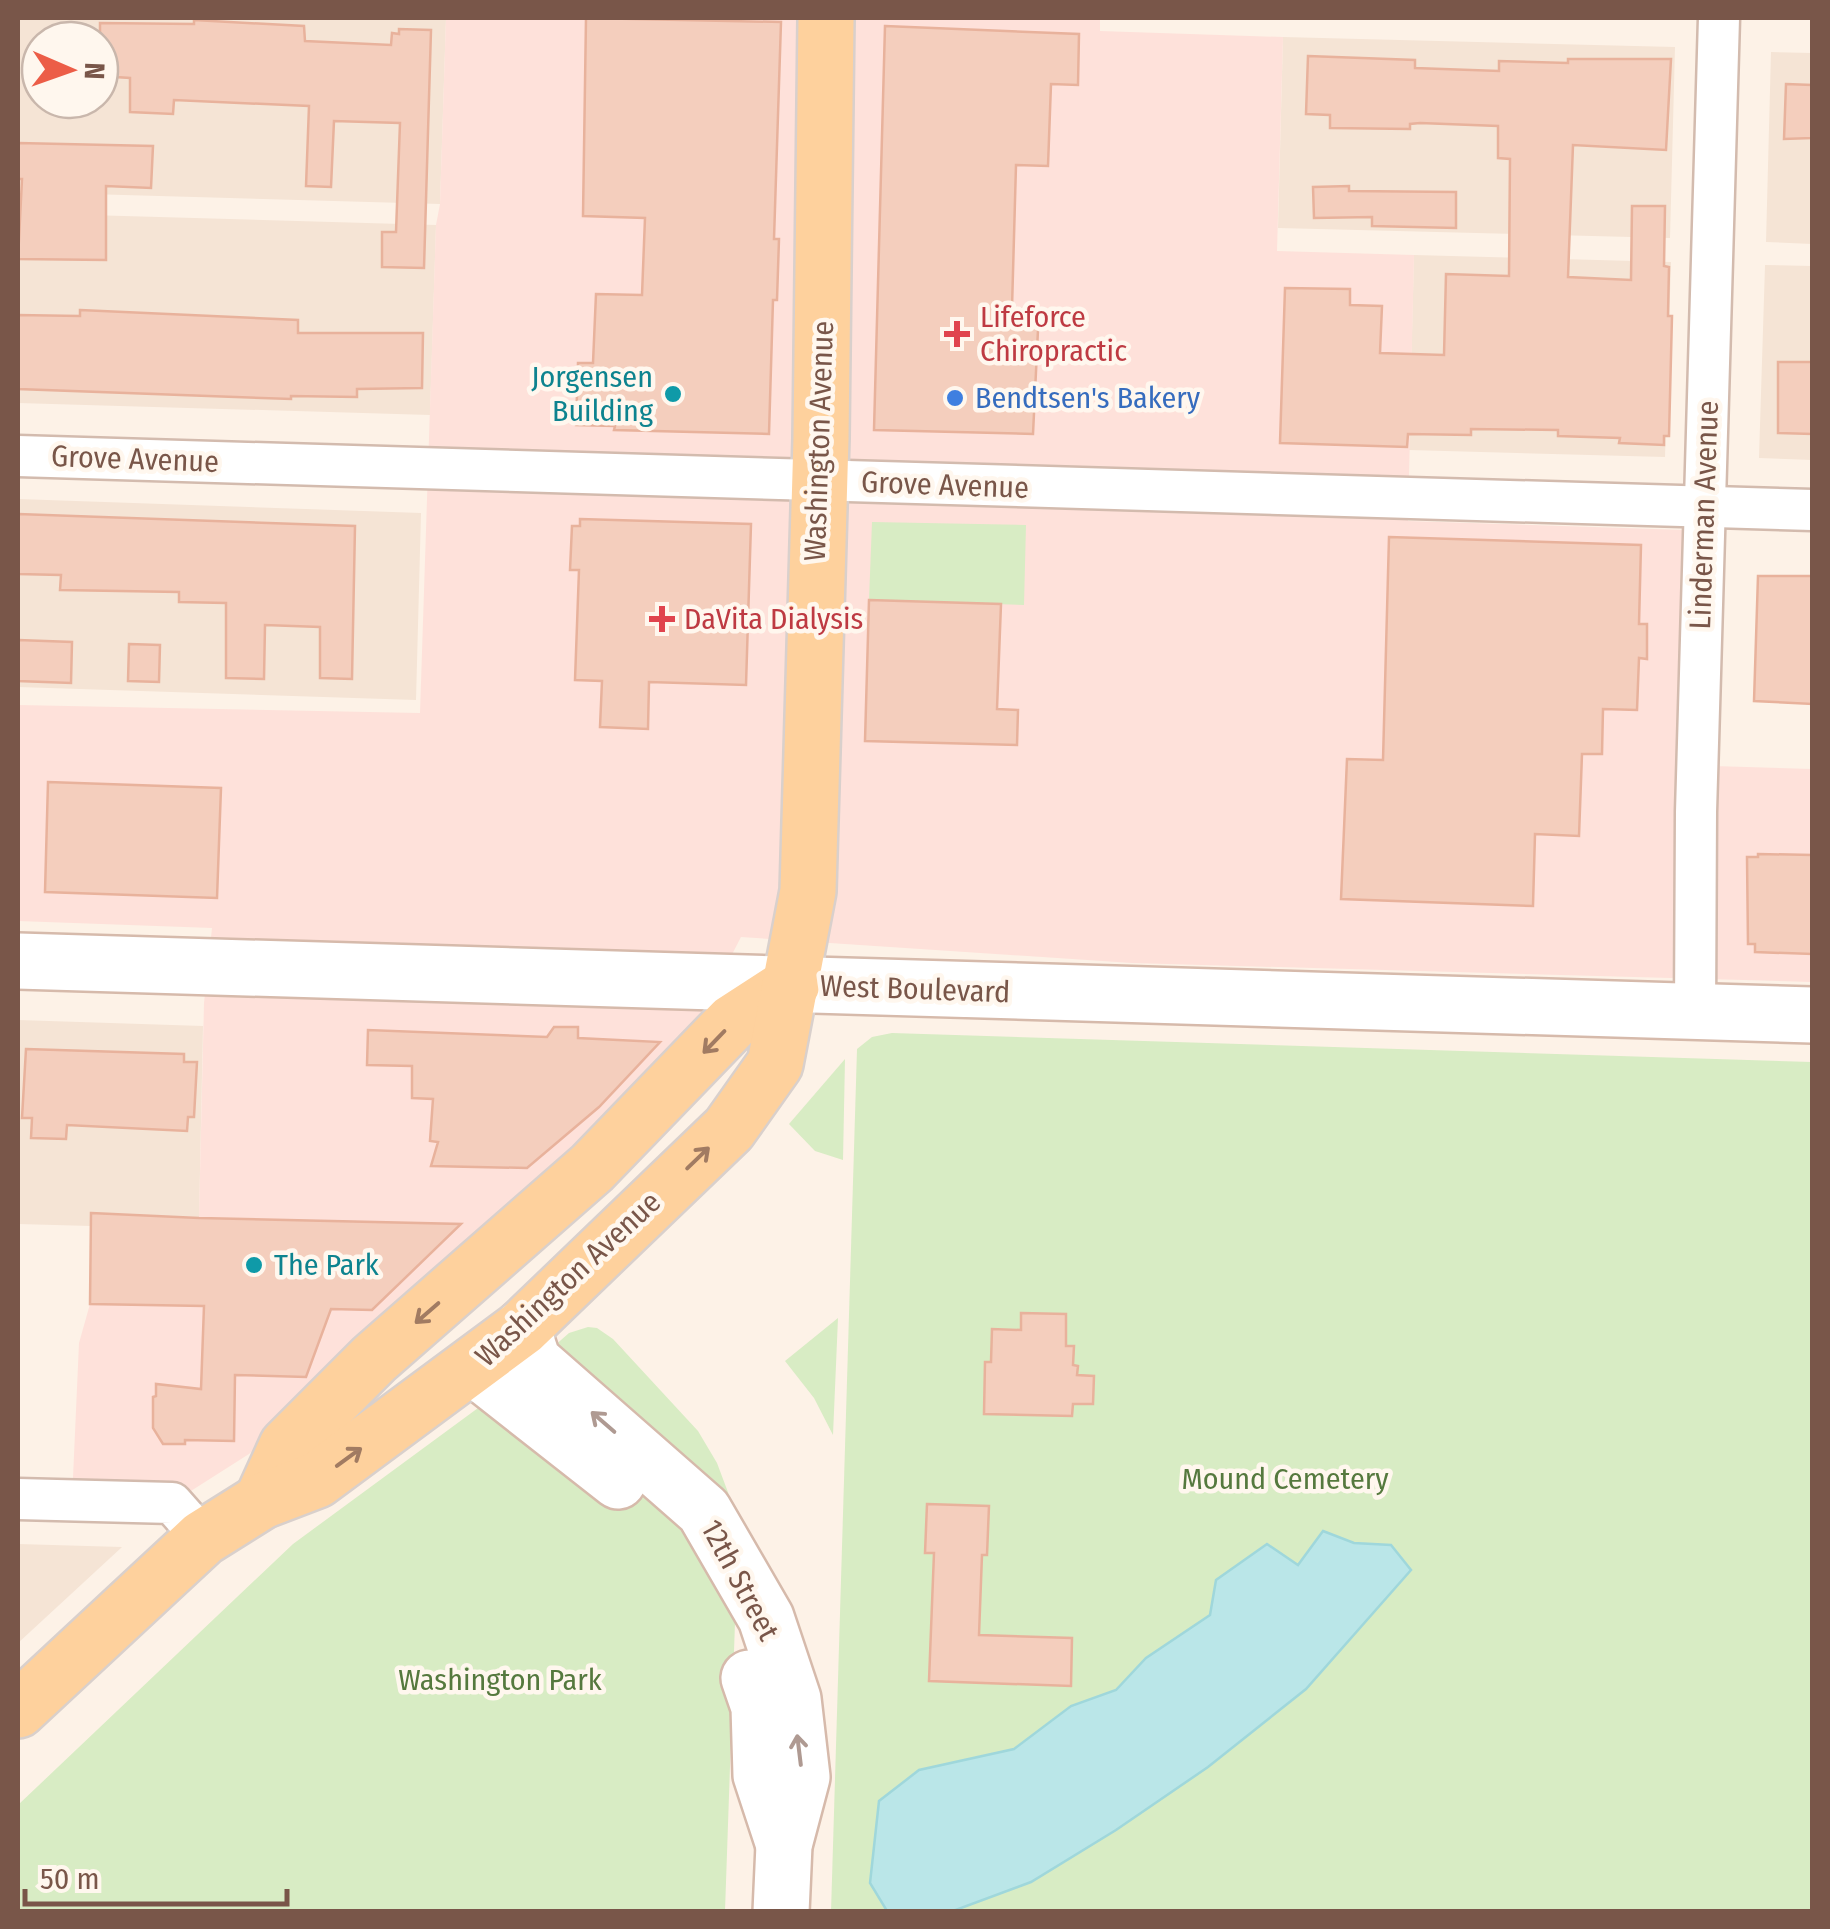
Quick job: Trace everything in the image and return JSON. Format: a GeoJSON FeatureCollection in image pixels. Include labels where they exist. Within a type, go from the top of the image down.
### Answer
{"type":"FeatureCollection","features":[{"type":"Feature","properties":{"kind":"main road","name":"Washington Avenue"},"geometry":{"type":"LineString","coordinates":[[18,1710],[203,1538],[262,1501],[317,1480],[522,1328],[729,1128],[775,1064],[808,891],[820,481],[826,18]]}},
{"type":"Feature","properties":{"kind":"main road"},"geometry":{"type":"LineString","coordinates":[[262,1501],[288,1446],[374,1359],[592,1168],[733,1022],[792,984]]}},
{"type":"Feature","properties":{"kind":"main road"},"geometry":{"type":"LineString","coordinates":[[473,1367],[479,1306],[535,1253],[592,1168]]}},
{"type":"Feature","properties":{"kind":"street","name":"Linderman Avenue"},"geometry":{"type":"LineString","coordinates":[[1694,1012],[1719,18]]}},
{"type":"Feature","properties":{"kind":"street","name":"Grove Avenue"},"geometry":{"type":"LineString","coordinates":[[18,456],[1812,510]]}},
{"type":"Feature","properties":{"kind":"street","name":"West Boulevard"},"geometry":{"type":"LineString","coordinates":[[18,960],[1812,1016]]}},
{"type":"Feature","properties":{"kind":"street","name":"12th Street"},"geometry":{"type":"LineString","coordinates":[[522,1328],[533,1361],[704,1511],[766,1618],[793,1698],[802,1777],[784,1845],[782,1912]]}},
{"type":"Feature","properties":{"kind":"street","name":"12th Street"},"geometry":{"type":"LineString","coordinates":[[473,1367],[618,1480],[678,1537],[724,1607],[759,1707],[761,1775],[784,1845]]}},
{"type":"Feature","properties":{"kind":"street"},"geometry":{"type":"LineString","coordinates":[[18,1498],[172,1503],[203,1538]]}},
{"type":"Feature","properties":{"kind":"shaded area"},"geometry":{"type":"Polygon","coordinates":[[[18,18],[446,18],[440,204],[18,192],[18,18]]]}},
{"type":"Feature","properties":{"kind":"shaded area"},"geometry":{"type":"Polygon","coordinates":[[[446,18],[1100,18],[1100,31],[1283,37],[1277,251],[1414,255],[1408,521],[1685,530],[1679,765],[1812,769],[1812,982],[1132,963],[741,937],[681,1053],[249,1454],[172,1503],[72,1500],[79,1343],[90,1304],[92,1213],[199,1217],[204,1003],[212,928],[18,921],[18,705],[420,713],[446,18]]]}},
{"type":"Feature","properties":{"kind":"shaded area"},"geometry":{"type":"Polygon","coordinates":[[[1283,37],[1675,47],[1670,238],[1278,228],[1283,37]]]}},
{"type":"Feature","properties":{"kind":"shaded area"},"geometry":{"type":"Polygon","coordinates":[[[1771,52],[1812,53],[1812,244],[1766,242],[1771,52]]]}},
{"type":"Feature","properties":{"kind":"shaded area"},"geometry":{"type":"Polygon","coordinates":[[[18,213],[436,225],[430,415],[18,403],[18,213]]]}},
{"type":"Feature","properties":{"kind":"shaded area"},"geometry":{"type":"Polygon","coordinates":[[[1414,255],[1671,262],[1665,457],[1409,450],[1414,255]]]}},
{"type":"Feature","properties":{"kind":"shaded area"},"geometry":{"type":"Polygon","coordinates":[[[1765,265],[1812,266],[1812,460],[1759,458],[1765,265]]]}},
{"type":"Feature","properties":{"kind":"shaded area"},"geometry":{"type":"Polygon","coordinates":[[[18,499],[421,513],[416,700],[18,687],[18,499]]]}},
{"type":"Feature","properties":{"kind":"shaded area"},"geometry":{"type":"Polygon","coordinates":[[[18,1020],[203,1026],[199,1218],[92,1213],[91,1226],[18,1224],[18,1020]]]}},
{"type":"Feature","properties":{"kind":"shaded area"},"geometry":{"type":"Polygon","coordinates":[[[18,1544],[122,1547],[18,1643],[18,1544]]]}},
{"type":"Feature","properties":{"kind":"green space"},"geometry":{"type":"Polygon","coordinates":[[[872,522],[1026,525],[1024,605],[869,600],[872,522]]]}},
{"type":"Feature","properties":{"kind":"green space","name":"Mound Cemetery"},"geometry":{"type":"Polygon","coordinates":[[[892,1033],[1812,1062],[1812,1911],[831,1912],[857,1049],[872,1037],[892,1033]]]}},
{"type":"Feature","properties":{"kind":"green space"},"geometry":{"type":"Polygon","coordinates":[[[845,1059],[843,1160],[815,1151],[789,1124],[845,1059]]]}},
{"type":"Feature","properties":{"kind":"green space"},"geometry":{"type":"Polygon","coordinates":[[[838,1318],[833,1435],[814,1398],[785,1361],[838,1318]]]}},
{"type":"Feature","properties":{"kind":"green space","name":"Washington Park"},"geometry":{"type":"Polygon","coordinates":[[[588,1327],[613,1339],[698,1431],[717,1463],[729,1495],[737,1565],[725,1911],[18,1912],[18,1805],[293,1544],[512,1383],[569,1333],[588,1327]]]}},
{"type":"Feature","properties":{"kind":"water"},"geometry":{"type":"Polygon","coordinates":[[[1323,1531],[1354,1543],[1391,1545],[1411,1570],[1306,1689],[1208,1767],[1031,1882],[953,1911],[887,1911],[870,1883],[879,1801],[919,1770],[1014,1749],[1071,1706],[1116,1690],[1146,1658],[1210,1615],[1216,1580],[1267,1544],[1298,1565],[1323,1531]]]}},
{"type":"Feature","properties":{"kind":"building"},"geometry":{"type":"Polygon","coordinates":[[[586,18],[781,22],[774,239],[779,239],[769,434],[614,430],[615,426],[576,425],[578,363],[593,363],[596,294],[642,295],[645,218],[583,216],[586,18]]]}},
{"type":"Feature","properties":{"kind":"building"},"geometry":{"type":"Polygon","coordinates":[[[194,20],[304,26],[305,41],[391,45],[392,33],[399,34],[399,29],[431,30],[424,268],[382,267],[382,232],[396,232],[400,123],[334,121],[331,187],[306,186],[309,106],[174,100],[173,114],[130,112],[130,78],[120,77],[120,23],[194,24],[194,20]]]}},
{"type":"Feature","properties":{"kind":"building"},"geometry":{"type":"Polygon","coordinates":[[[885,26],[1079,34],[1078,85],[1051,84],[1048,166],[1016,165],[1012,308],[1039,309],[1033,434],[874,430],[885,26]]]}},
{"type":"Feature","properties":{"kind":"building"},"geometry":{"type":"Polygon","coordinates":[[[1308,56],[1415,60],[1415,68],[1499,71],[1499,61],[1671,59],[1666,150],[1573,145],[1568,277],[1631,280],[1632,206],[1665,206],[1664,266],[1669,267],[1668,316],[1672,316],[1669,436],[1664,436],[1664,445],[1619,443],[1620,438],[1558,436],[1558,430],[1471,429],[1471,435],[1408,434],[1407,447],[1280,443],[1285,288],[1350,289],[1350,305],[1382,306],[1380,353],[1444,355],[1446,274],[1509,276],[1510,159],[1498,158],[1498,126],[1420,123],[1410,124],[1410,129],[1330,128],[1330,115],[1306,114],[1308,56]]]}},
{"type":"Feature","properties":{"kind":"building"},"geometry":{"type":"Polygon","coordinates":[[[1786,84],[1812,85],[1812,138],[1784,139],[1786,84]]]}},
{"type":"Feature","properties":{"kind":"building"},"geometry":{"type":"Polygon","coordinates":[[[18,143],[153,146],[151,188],[106,186],[106,260],[18,259],[22,179],[18,179],[18,143]]]}},
{"type":"Feature","properties":{"kind":"building"},"geometry":{"type":"Polygon","coordinates":[[[1349,186],[1349,191],[1456,192],[1456,228],[1372,226],[1372,217],[1314,218],[1313,187],[1349,186]]]}},
{"type":"Feature","properties":{"kind":"building"},"geometry":{"type":"Polygon","coordinates":[[[80,310],[298,320],[298,333],[423,333],[422,388],[357,389],[357,397],[291,399],[18,389],[18,315],[80,316],[80,310]]]}},
{"type":"Feature","properties":{"kind":"building"},"geometry":{"type":"Polygon","coordinates":[[[1778,362],[1812,362],[1812,434],[1778,433],[1778,362]]]}},
{"type":"Feature","properties":{"kind":"building"},"geometry":{"type":"Polygon","coordinates":[[[18,514],[355,526],[352,679],[320,678],[320,627],[265,625],[264,679],[226,678],[226,603],[179,602],[179,592],[60,590],[61,575],[18,574],[18,514]]]}},
{"type":"Feature","properties":{"kind":"building","name":"DaVita Dialysis"},"geometry":{"type":"Polygon","coordinates":[[[580,519],[751,524],[746,685],[649,682],[648,729],[600,727],[602,681],[575,680],[579,570],[570,570],[572,526],[580,526],[580,519]]]}},
{"type":"Feature","properties":{"kind":"building"},"geometry":{"type":"Polygon","coordinates":[[[1389,537],[1641,545],[1639,624],[1647,624],[1647,659],[1639,658],[1637,710],[1603,709],[1602,754],[1582,754],[1579,836],[1535,834],[1533,906],[1341,899],[1347,759],[1383,760],[1389,537]]]}},
{"type":"Feature","properties":{"kind":"building"},"geometry":{"type":"Polygon","coordinates":[[[1758,576],[1812,576],[1812,704],[1754,701],[1758,576]]]}},
{"type":"Feature","properties":{"kind":"building"},"geometry":{"type":"Polygon","coordinates":[[[869,600],[1001,604],[997,709],[1018,710],[1017,745],[865,741],[869,600]]]}},
{"type":"Feature","properties":{"kind":"building"},"geometry":{"type":"Polygon","coordinates":[[[18,640],[72,642],[71,683],[18,681],[18,640]]]}},
{"type":"Feature","properties":{"kind":"building"},"geometry":{"type":"Polygon","coordinates":[[[129,644],[160,645],[159,682],[128,681],[129,644]]]}},
{"type":"Feature","properties":{"kind":"building"},"geometry":{"type":"Polygon","coordinates":[[[48,782],[221,788],[217,898],[45,892],[48,782]]]}},
{"type":"Feature","properties":{"kind":"building"},"geometry":{"type":"Polygon","coordinates":[[[1812,855],[1812,954],[1755,952],[1755,944],[1748,944],[1747,857],[1812,855]]]}},
{"type":"Feature","properties":{"kind":"building"},"geometry":{"type":"Polygon","coordinates":[[[554,1027],[578,1027],[578,1038],[660,1042],[599,1107],[527,1168],[431,1166],[438,1142],[430,1141],[433,1099],[412,1098],[412,1066],[367,1065],[368,1030],[547,1037],[554,1027]]]}},
{"type":"Feature","properties":{"kind":"building"},"geometry":{"type":"Polygon","coordinates":[[[26,1049],[184,1054],[184,1062],[197,1062],[194,1117],[188,1117],[187,1131],[67,1125],[66,1139],[31,1138],[32,1118],[22,1118],[26,1049]]]}},
{"type":"Feature","properties":{"kind":"building","name":"The Park"},"geometry":{"type":"Polygon","coordinates":[[[91,1213],[461,1224],[372,1310],[331,1309],[306,1377],[235,1375],[234,1441],[185,1440],[185,1444],[163,1444],[153,1428],[156,1384],[201,1389],[204,1306],[90,1304],[91,1213]]]}},
{"type":"Feature","properties":{"kind":"building"},"geometry":{"type":"Polygon","coordinates":[[[1021,1313],[1066,1314],[1066,1346],[1074,1346],[1077,1375],[1094,1376],[1093,1404],[1073,1404],[1072,1416],[984,1414],[985,1362],[991,1362],[992,1329],[1021,1330],[1021,1313]]]}},
{"type":"Feature","properties":{"kind":"building"},"geometry":{"type":"Polygon","coordinates":[[[927,1504],[989,1506],[987,1555],[982,1555],[979,1635],[1072,1638],[1071,1686],[929,1681],[934,1553],[925,1553],[927,1504]]]}},
{"type":"Feature","properties":{"kind":"place","name":"Lifeforce Chiropractic"},"geometry":{"type":"Point","coordinates":[957,334]}},
{"type":"Feature","properties":{"kind":"place","name":"Jorgensen Building"},"geometry":{"type":"Point","coordinates":[673,394]}},
{"type":"Feature","properties":{"kind":"place","name":"Bendtsen's Bakery"},"geometry":{"type":"Point","coordinates":[955,398]}},
{"type":"Feature","properties":{"kind":"place","name":"DaVita Dialysis"},"geometry":{"type":"Point","coordinates":[662,619]}},
{"type":"Feature","properties":{"kind":"place","name":"The Park"},"geometry":{"type":"Point","coordinates":[254,1265]}}]}
